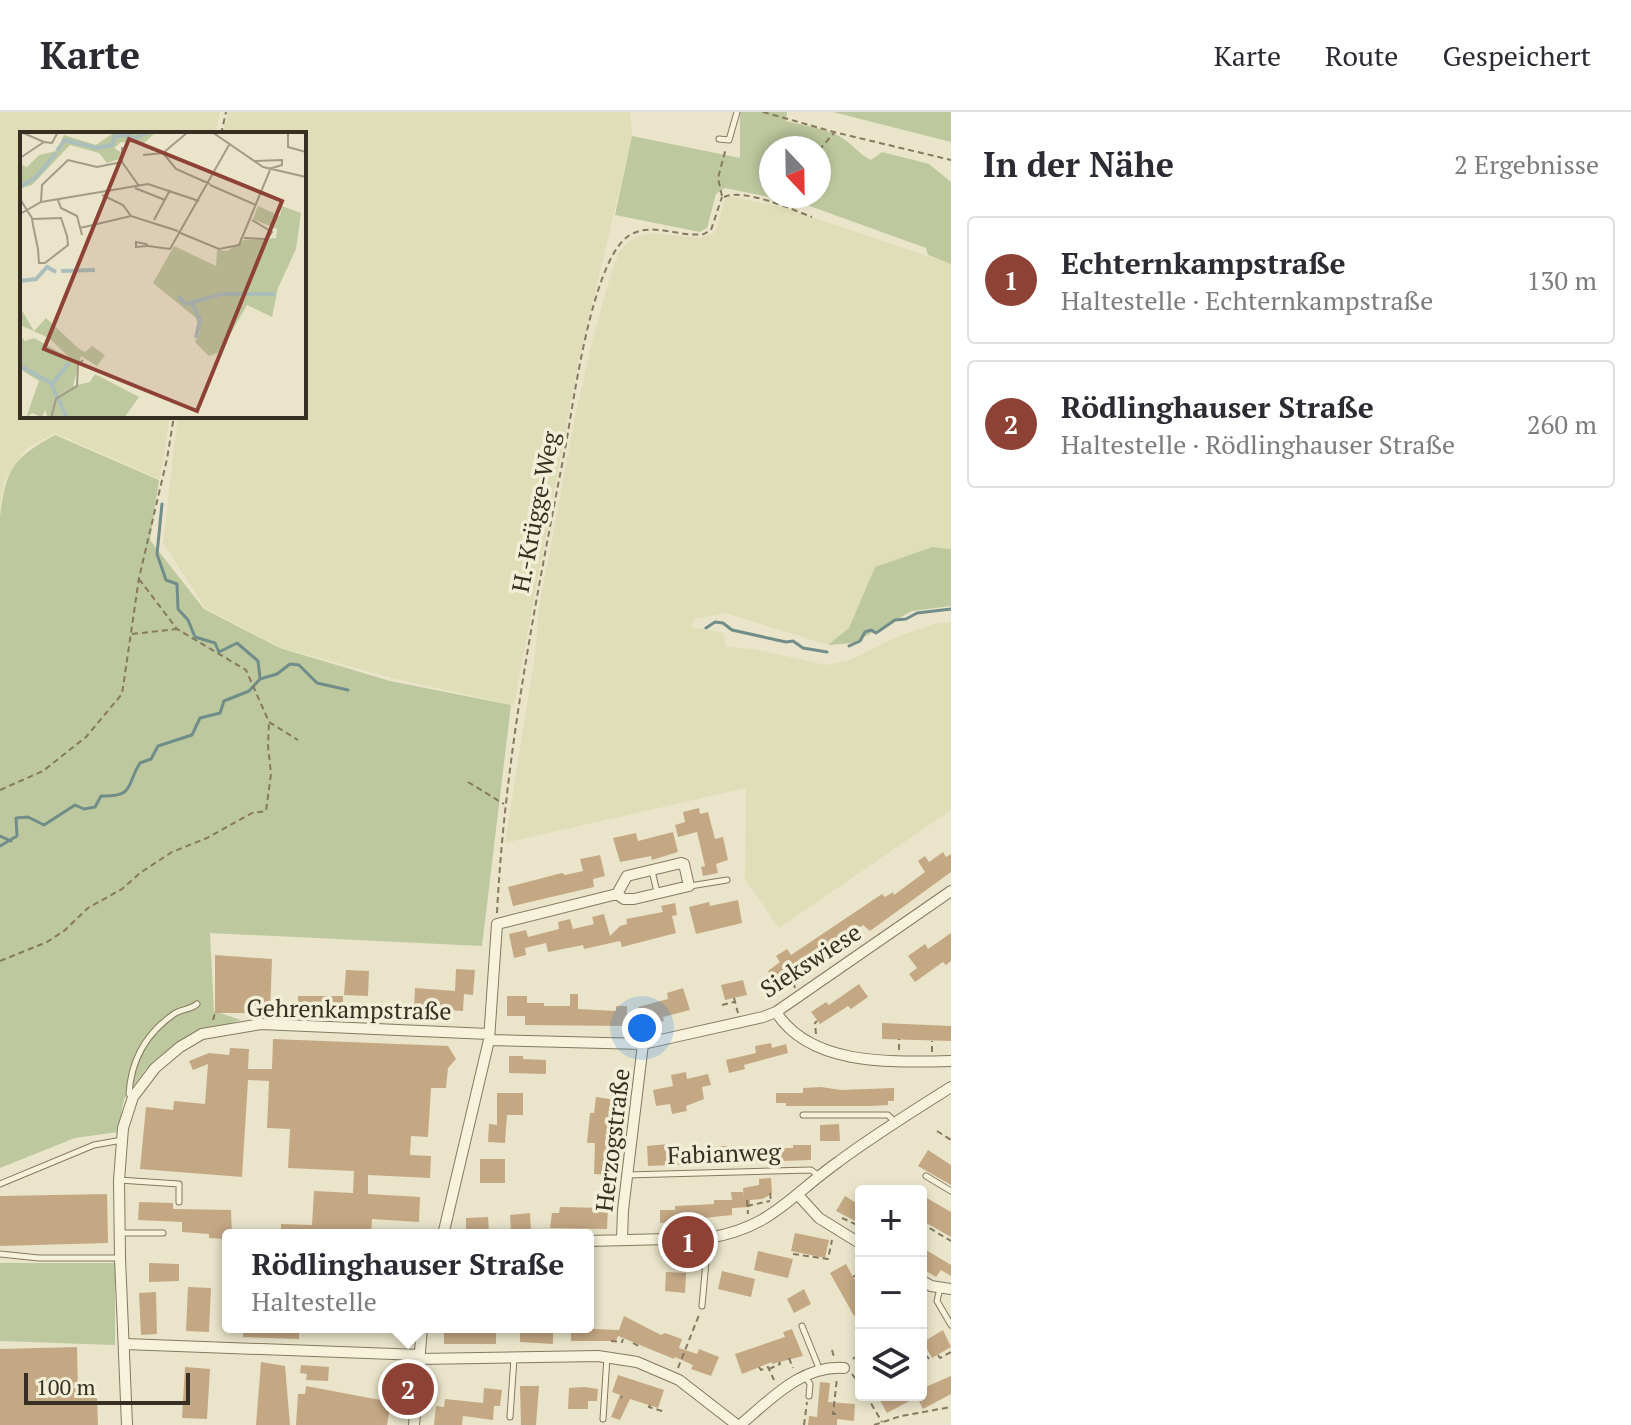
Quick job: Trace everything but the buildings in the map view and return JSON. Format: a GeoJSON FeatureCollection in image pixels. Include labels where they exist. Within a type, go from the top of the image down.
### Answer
{"type":"FeatureCollection","features":[{"type":"Feature","properties":{"kind":"street"},"geometry":{"type":"LineString","coordinates":[[444,1229],[489,1037],[497,924],[617,894],[627,876],[684,864],[689,886],[634,899],[624,899],[617,894]]}},
{"type":"Feature","properties":{"kind":"street","name":"Siekswiese"},"geometry":{"type":"LineString","coordinates":[[489,1037],[643,1044],[776,1012],[951,891]]}},
{"type":"Feature","properties":{"kind":"street"},"geometry":{"type":"LineString","coordinates":[[776,1012],[801,1037],[830,1052],[865,1058],[951,1061]]}},
{"type":"Feature","properties":{"kind":"street","name":"Gehrenkampstraße"},"geometry":{"type":"LineString","coordinates":[[127,1425],[120,1258],[122,1140],[133,1097],[155,1068],[202,1034],[261,1024],[489,1037]]}},
{"type":"Feature","properties":{"kind":"street","name":"Herzogstraße"},"geometry":{"type":"LineString","coordinates":[[622,1240],[643,1044]]}},
{"type":"Feature","properties":{"kind":"street"},"geometry":{"type":"LineString","coordinates":[[594,1241],[708,1238],[754,1225],[776,1213],[819,1175],[951,1087]]}},
{"type":"Feature","properties":{"kind":"street"},"geometry":{"type":"LineString","coordinates":[[798,1195],[819,1218],[855,1240]]}},
{"type":"Feature","properties":{"kind":"street"},"geometry":{"type":"LineString","coordinates":[[927,1282],[946,1289]]}},
{"type":"Feature","properties":{"kind":"street"},"geometry":{"type":"LineString","coordinates":[[414,1425],[421,1333]]}},
{"type":"Feature","properties":{"kind":"street"},"geometry":{"type":"LineString","coordinates":[[125,1344],[419,1357],[607,1357],[642,1363],[674,1378],[738,1425],[802,1377],[819,1368],[841,1367]]}},
{"type":"Feature","properties":{"kind":"lane"},"geometry":{"type":"LineString","coordinates":[[719,139],[729,140],[737,112]]}},
{"type":"Feature","properties":{"kind":"lane"},"geometry":{"type":"LineString","coordinates":[[651,870],[657,894]]}},
{"type":"Feature","properties":{"kind":"lane"},"geometry":{"type":"LineString","coordinates":[[689,886],[727,880]]}},
{"type":"Feature","properties":{"kind":"lane"},"geometry":{"type":"LineString","coordinates":[[133,1097],[129,1094],[134,1061],[155,1031],[176,1012],[197,1004]]}},
{"type":"Feature","properties":{"kind":"lane"},"geometry":{"type":"LineString","coordinates":[[803,1115],[888,1115],[895,1123]]}},
{"type":"Feature","properties":{"kind":"lane"},"geometry":{"type":"LineString","coordinates":[[0,1184],[94,1145],[122,1140]]}},
{"type":"Feature","properties":{"kind":"lane","name":"Fabianweg"},"geometry":{"type":"LineString","coordinates":[[627,1175],[811,1170],[819,1175]]}},
{"type":"Feature","properties":{"kind":"lane"},"geometry":{"type":"LineString","coordinates":[[926,1176],[951,1191]]}},
{"type":"Feature","properties":{"kind":"lane"},"geometry":{"type":"LineString","coordinates":[[119,1180],[179,1184],[179,1202]]}},
{"type":"Feature","properties":{"kind":"lane"},"geometry":{"type":"LineString","coordinates":[[120,1233],[163,1233]]}},
{"type":"Feature","properties":{"kind":"lane"},"geometry":{"type":"LineString","coordinates":[[702,1306],[708,1238]]}},
{"type":"Feature","properties":{"kind":"lane"},"geometry":{"type":"LineString","coordinates":[[0,1254],[39,1258],[120,1258]]}},
{"type":"Feature","properties":{"kind":"lane"},"geometry":{"type":"LineString","coordinates":[[946,1289],[937,1301],[951,1325]]}},
{"type":"Feature","properties":{"kind":"lane"},"geometry":{"type":"LineString","coordinates":[[802,1326],[819,1368]]}},
{"type":"Feature","properties":{"kind":"lane"},"geometry":{"type":"LineString","coordinates":[[510,1417],[514,1357]]}},
{"type":"Feature","properties":{"kind":"lane"},"geometry":{"type":"LineString","coordinates":[[602,1416],[607,1357]]}},
{"type":"Feature","properties":{"kind":"lane"},"geometry":{"type":"LineString","coordinates":[[802,1377],[810,1384],[809,1396]]}},
{"type":"Feature","properties":{"kind":"path"},"geometry":{"type":"LineString","coordinates":[[221,132],[226,112]]}},
{"type":"Feature","properties":{"kind":"path"},"geometry":{"type":"LineString","coordinates":[[763,112],[951,160]]}},
{"type":"Feature","properties":{"kind":"path"},"geometry":{"type":"LineString","coordinates":[[831,136],[834,132]]}},
{"type":"Feature","properties":{"kind":"path"},"geometry":{"type":"LineString","coordinates":[[729,140],[718,178],[722,197],[731,194],[759,199]]}},
{"type":"Feature","properties":{"kind":"path","name":"H.-Krügge-Weg"},"geometry":{"type":"LineString","coordinates":[[497,924],[505,805],[534,605],[581,366],[605,271],[619,246],[638,231],[651,229],[697,235],[711,230],[722,197]]}},
{"type":"Feature","properties":{"kind":"path"},"geometry":{"type":"LineString","coordinates":[[789,208],[812,217]]}},
{"type":"Feature","properties":{"kind":"path"},"geometry":{"type":"LineString","coordinates":[[0,790],[43,771],[86,737],[122,694],[139,578],[174,418]]}},
{"type":"Feature","properties":{"kind":"path"},"geometry":{"type":"LineString","coordinates":[[0,961],[47,942],[88,908],[122,889],[172,852],[207,838],[252,813],[266,811],[271,774],[269,722],[246,670],[177,629],[139,578]]}},
{"type":"Feature","properties":{"kind":"path"},"geometry":{"type":"LineString","coordinates":[[131,635],[177,629]]}},
{"type":"Feature","properties":{"kind":"path"},"geometry":{"type":"LineString","coordinates":[[269,722],[298,740]]}},
{"type":"Feature","properties":{"kind":"path"},"geometry":{"type":"LineString","coordinates":[[468,782],[505,805]]}},
{"type":"Feature","properties":{"kind":"path"},"geometry":{"type":"LineString","coordinates":[[838,942],[850,953]]}},
{"type":"Feature","properties":{"kind":"path"},"geometry":{"type":"LineString","coordinates":[[817,956],[830,967]]}},
{"type":"Feature","properties":{"kind":"path"},"geometry":{"type":"LineString","coordinates":[[791,974],[796,990]]}},
{"type":"Feature","properties":{"kind":"path"},"geometry":{"type":"LineString","coordinates":[[722,1005],[734,1000],[737,1011]]}},
{"type":"Feature","properties":{"kind":"path"},"geometry":{"type":"LineString","coordinates":[[816,1039],[817,1021]]}},
{"type":"Feature","properties":{"kind":"path"},"geometry":{"type":"LineString","coordinates":[[899,1039],[899,1055]]}},
{"type":"Feature","properties":{"kind":"path"},"geometry":{"type":"LineString","coordinates":[[932,1041],[932,1056]]}},
{"type":"Feature","properties":{"kind":"path"},"geometry":{"type":"LineString","coordinates":[[937,1131],[951,1140]]}},
{"type":"Feature","properties":{"kind":"path"},"geometry":{"type":"LineString","coordinates":[[770,1193],[771,1206]]}},
{"type":"Feature","properties":{"kind":"path"},"geometry":{"type":"LineString","coordinates":[[747,1200],[748,1220]]}},
{"type":"Feature","properties":{"kind":"path"},"geometry":{"type":"LineString","coordinates":[[747,1206],[771,1201]]}},
{"type":"Feature","properties":{"kind":"path"},"geometry":{"type":"LineString","coordinates":[[927,1227],[951,1241]]}},
{"type":"Feature","properties":{"kind":"path"},"geometry":{"type":"LineString","coordinates":[[793,1254],[828,1259],[834,1234]]}},
{"type":"Feature","properties":{"kind":"path"},"geometry":{"type":"LineString","coordinates":[[674,1378],[702,1306]]}},
{"type":"Feature","properties":{"kind":"path"},"geometry":{"type":"LineString","coordinates":[[611,1341],[622,1342],[623,1339]]}},
{"type":"Feature","properties":{"kind":"path"},"geometry":{"type":"LineString","coordinates":[[633,1343],[642,1348]]}},
{"type":"Feature","properties":{"kind":"path"},"geometry":{"type":"LineString","coordinates":[[938,1355],[940,1358],[948,1352]]}},
{"type":"Feature","properties":{"kind":"path"},"geometry":{"type":"LineString","coordinates":[[836,1414],[833,1414],[841,1367],[855,1356]]}},
{"type":"Feature","properties":{"kind":"path"},"geometry":{"type":"LineString","coordinates":[[789,1358],[802,1377]]}},
{"type":"Feature","properties":{"kind":"path"},"geometry":{"type":"LineString","coordinates":[[759,1367],[761,1370],[769,1369],[779,1362]]}},
{"type":"Feature","properties":{"kind":"path"},"geometry":{"type":"LineString","coordinates":[[841,1367],[855,1377]]}},
{"type":"Feature","properties":{"kind":"path"},"geometry":{"type":"LineString","coordinates":[[769,1369],[781,1391]]}},
{"type":"Feature","properties":{"kind":"path"},"geometry":{"type":"LineString","coordinates":[[804,1425],[809,1396]]}},
{"type":"Feature","properties":{"kind":"path"},"geometry":{"type":"LineString","coordinates":[[870,1401],[882,1422]]}},
{"type":"Feature","properties":{"kind":"path"},"geometry":{"type":"LineString","coordinates":[[650,1405],[665,1412]]}},
{"type":"Feature","properties":{"kind":"path"},"geometry":{"type":"LineString","coordinates":[[932,1406],[935,1411]]}},
{"type":"Feature","properties":{"kind":"path"},"geometry":{"type":"LineString","coordinates":[[874,1425],[901,1416],[951,1407]]}},
{"type":"Feature","properties":{"kind":"path"},"geometry":{"type":"LineString","coordinates":[[897,1408],[901,1416]]}},
{"type":"Feature","properties":{"kind":"green space"},"geometry":{"type":"Polygon","coordinates":[[[0,112],[220,112],[215,132],[20,132],[20,418],[170,418],[160,479],[55,433],[26,449],[4,481],[0,509],[0,112]]]}},
{"type":"Feature","properties":{"kind":"green space"},"geometry":{"type":"Polygon","coordinates":[[[228,112],[630,112],[632,136],[578,365],[514,705],[391,678],[280,647],[205,608],[163,543],[178,418],[306,418],[306,132],[223,132],[228,112]]]}},
{"type":"Feature","properties":{"kind":"green space"},"geometry":{"type":"Polygon","coordinates":[[[740,112],[787,112],[786,121],[839,136],[871,160],[882,152],[929,164],[951,182],[951,264],[928,255],[926,248],[815,208],[831,208],[831,136],[759,136],[759,195],[725,188],[716,194],[707,228],[700,232],[615,215],[632,136],[740,158],[740,112]]]}},
{"type":"Feature","properties":{"kind":"green space"},"geometry":{"type":"Polygon","coordinates":[[[833,112],[951,112],[951,142],[833,112]]]}},
{"type":"Feature","properties":{"kind":"green space"},"geometry":{"type":"Polygon","coordinates":[[[730,196],[759,202],[759,208],[785,208],[951,264],[951,549],[933,547],[875,567],[849,628],[828,645],[725,613],[695,619],[691,627],[724,633],[726,647],[754,649],[826,665],[850,660],[896,637],[934,624],[951,622],[951,810],[779,928],[745,879],[746,788],[505,843],[536,648],[538,613],[576,412],[613,267],[619,253],[638,236],[650,233],[700,238],[713,234],[724,201],[730,196]]]}},
{"type":"Feature","properties":{"kind":"green space"},"geometry":{"type":"Polygon","coordinates":[[[55,435],[159,480],[150,540],[204,609],[280,648],[390,681],[511,705],[482,946],[210,933],[214,1011],[241,1020],[185,1038],[145,1070],[124,1099],[118,1132],[75,1138],[0,1168],[0,516],[5,487],[14,466],[55,435]]]}},
{"type":"Feature","properties":{"kind":"green space"},"geometry":{"type":"Polygon","coordinates":[[[933,547],[951,549],[951,606],[912,611],[853,643],[828,645],[849,628],[875,567],[933,547]]]}},
{"type":"Feature","properties":{"kind":"green space"},"geometry":{"type":"Polygon","coordinates":[[[0,1263],[115,1263],[115,1345],[0,1341],[0,1263]]]}},
{"type":"Feature","properties":{"kind":"waterway"},"geometry":{"type":"LineString","coordinates":[[162,504],[157,554],[166,580],[177,584],[178,609],[188,620],[195,637],[215,643],[219,652],[237,643],[258,661],[260,678]]}},
{"type":"Feature","properties":{"kind":"waterway"},"geometry":{"type":"LineString","coordinates":[[849,646],[860,641],[865,632],[871,630],[876,633],[895,620],[917,613],[951,609]]}},
{"type":"Feature","properties":{"kind":"waterway"},"geometry":{"type":"LineString","coordinates":[[706,628],[715,622],[723,623],[732,630],[793,641],[803,648],[827,652]]}},
{"type":"Feature","properties":{"kind":"waterway"},"geometry":{"type":"LineString","coordinates":[[0,846],[17,836],[16,818],[28,817],[44,825],[75,805],[84,809],[95,807],[101,796],[125,792],[140,763],[151,759],[158,746],[192,735],[200,718],[220,713],[224,701],[249,691],[260,679],[277,674],[290,664],[299,665],[317,683],[348,690]]}},
{"type":"Feature","properties":{"kind":"waterway"},"geometry":{"type":"LineString","coordinates":[[0,836],[11,841]]}},
{"type":"Feature","properties":{"kind":"place","name":"Echternkampstraße"},"geometry":{"type":"Point","coordinates":[688,1242]}},
{"type":"Feature","properties":{"kind":"place","name":"Rödlinghauser Straße"},"geometry":{"type":"Point","coordinates":[408,1389]}}]}
